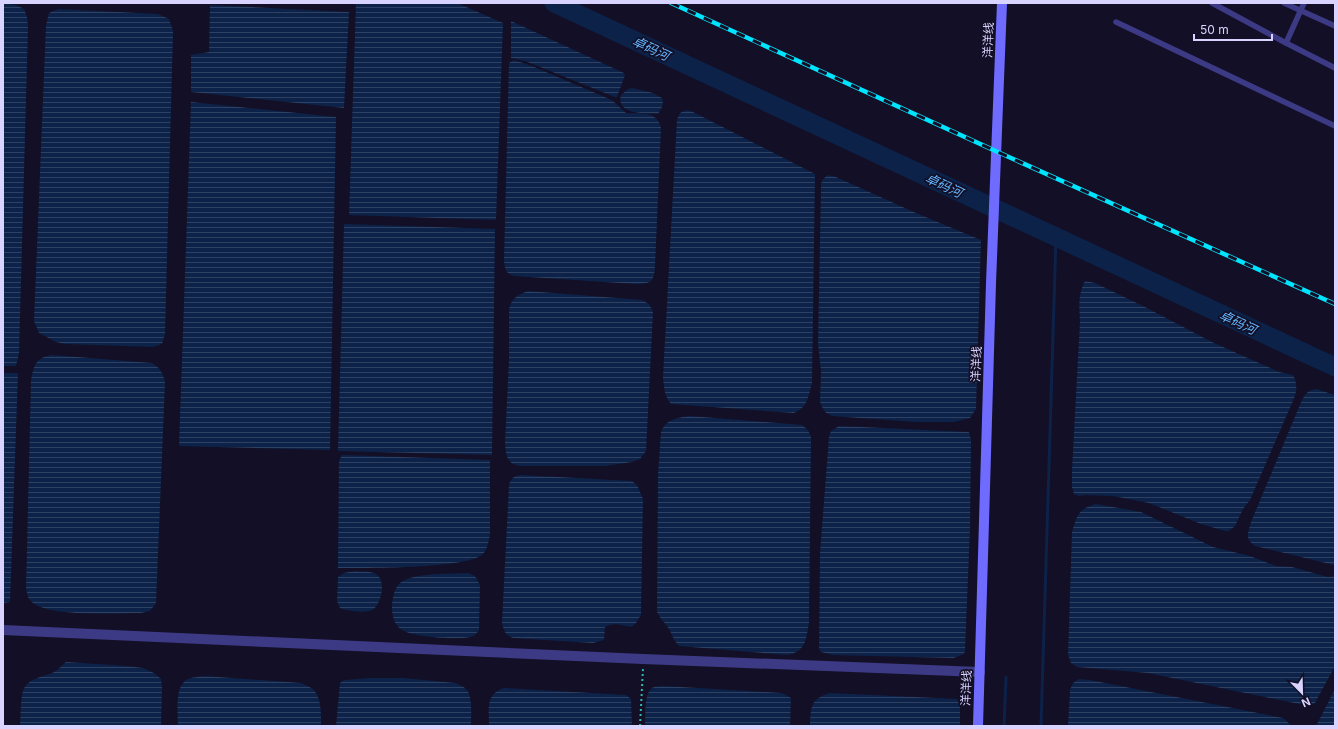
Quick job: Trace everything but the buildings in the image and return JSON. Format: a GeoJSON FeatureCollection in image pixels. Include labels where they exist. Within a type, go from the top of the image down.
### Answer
{"type":"FeatureCollection","features":[{"type":"Feature","properties":{"kind":"main road","name":"洋洋线"},"geometry":{"type":"LineString","coordinates":[[978,726],[1002,3]]}},
{"type":"Feature","properties":{"kind":"street"},"geometry":{"type":"LineString","coordinates":[[3,630],[643,659],[980,672]]}},
{"type":"Feature","properties":{"kind":"lane"},"geometry":{"type":"LineString","coordinates":[[1212,3],[1335,68]]}},
{"type":"Feature","properties":{"kind":"lane"},"geometry":{"type":"LineString","coordinates":[[1284,3],[1335,26]]}},
{"type":"Feature","properties":{"kind":"lane"},"geometry":{"type":"LineString","coordinates":[[1286,43],[1302,11],[1304,3]]}},
{"type":"Feature","properties":{"kind":"lane"},"geometry":{"type":"LineString","coordinates":[[1116,22],[1335,126]]}},
{"type":"Feature","properties":{"kind":"path"},"geometry":{"type":"LineString","coordinates":[[640,726],[643,659]]}},
{"type":"Feature","properties":{"kind":"water"},"geometry":{"type":"Polygon","coordinates":[[[3,3],[16,5],[24,9],[28,27],[19,353],[16,366],[3,366],[3,3]]]}},
{"type":"Feature","properties":{"kind":"water"},"geometry":{"type":"Polygon","coordinates":[[[356,3],[457,3],[503,23],[496,220],[349,215],[356,3]]]}},
{"type":"Feature","properties":{"kind":"water"},"geometry":{"type":"Polygon","coordinates":[[[210,5],[349,12],[344,108],[191,92],[191,55],[209,52],[210,5]]]}},
{"type":"Feature","properties":{"kind":"water"},"geometry":{"type":"Polygon","coordinates":[[[58,9],[158,14],[169,19],[173,31],[165,334],[162,344],[153,347],[65,344],[56,342],[39,333],[34,321],[46,25],[49,13],[58,9]]]}},
{"type":"Feature","properties":{"kind":"water"},"geometry":{"type":"Polygon","coordinates":[[[511,21],[624,73],[625,75],[617,97],[525,61],[511,58],[511,21]]]}},
{"type":"Feature","properties":{"kind":"water"},"geometry":{"type":"Polygon","coordinates":[[[514,60],[532,66],[607,98],[613,101],[626,113],[648,114],[656,118],[659,122],[661,128],[655,266],[654,275],[651,281],[636,284],[514,276],[509,274],[506,270],[504,260],[509,63],[514,60]]]}},
{"type":"Feature","properties":{"kind":"water"},"geometry":{"type":"Polygon","coordinates":[[[632,88],[653,93],[662,98],[663,102],[661,110],[658,114],[633,112],[627,110],[623,106],[620,102],[621,95],[628,89],[632,88]]]}},
{"type":"Feature","properties":{"kind":"water"},"geometry":{"type":"Polygon","coordinates":[[[191,102],[336,117],[330,450],[179,446],[191,102]]]}},
{"type":"Feature","properties":{"kind":"water"},"geometry":{"type":"Polygon","coordinates":[[[686,110],[691,111],[815,174],[812,383],[805,405],[799,411],[794,413],[671,404],[666,395],[663,377],[677,119],[680,113],[686,110]]]}},
{"type":"Feature","properties":{"kind":"water"},"geometry":{"type":"Polygon","coordinates":[[[828,175],[836,177],[981,240],[976,409],[970,418],[954,422],[916,422],[832,416],[826,413],[822,407],[820,402],[821,371],[818,344],[821,186],[823,179],[828,175]]]}},
{"type":"Feature","properties":{"kind":"water"},"geometry":{"type":"Polygon","coordinates":[[[344,224],[495,229],[492,455],[338,451],[344,224]]]}},
{"type":"Feature","properties":{"kind":"water"},"geometry":{"type":"Polygon","coordinates":[[[1085,281],[1095,283],[1143,306],[1212,342],[1279,372],[1293,375],[1296,386],[1295,396],[1250,500],[1243,509],[1235,526],[1229,531],[1201,524],[1149,503],[1113,496],[1079,496],[1074,494],[1072,487],[1072,470],[1080,321],[1079,311],[1081,291],[1085,281]]]}},
{"type":"Feature","properties":{"kind":"water"},"geometry":{"type":"Polygon","coordinates":[[[528,291],[642,300],[649,304],[653,312],[646,451],[640,459],[632,462],[605,466],[521,466],[512,463],[508,458],[505,443],[509,360],[509,309],[516,297],[528,291]]]}},
{"type":"Feature","properties":{"kind":"water"},"geometry":{"type":"Polygon","coordinates":[[[52,355],[152,363],[161,371],[163,376],[165,382],[156,603],[150,611],[141,613],[116,614],[65,612],[50,610],[38,606],[30,600],[28,596],[26,588],[31,381],[36,363],[46,356],[52,355]]]}},
{"type":"Feature","properties":{"kind":"water"},"geometry":{"type":"Polygon","coordinates":[[[3,373],[18,373],[10,602],[3,603],[3,373]]]}},
{"type":"Feature","properties":{"kind":"water"},"geometry":{"type":"Polygon","coordinates":[[[1316,389],[1335,395],[1334,565],[1255,546],[1249,541],[1248,538],[1251,522],[1302,400],[1308,392],[1316,389]]]}},
{"type":"Feature","properties":{"kind":"water"},"geometry":{"type":"Polygon","coordinates":[[[690,416],[802,425],[808,430],[811,437],[809,623],[806,639],[802,648],[798,651],[787,655],[679,646],[657,612],[658,475],[661,432],[666,424],[672,420],[690,416]]]}},
{"type":"Feature","properties":{"kind":"water"},"geometry":{"type":"Polygon","coordinates":[[[839,426],[969,432],[971,440],[970,529],[964,654],[954,658],[833,655],[821,652],[819,649],[820,553],[829,437],[831,431],[839,426]]]}},
{"type":"Feature","properties":{"kind":"water"},"geometry":{"type":"Polygon","coordinates":[[[342,455],[490,460],[490,534],[485,552],[473,559],[458,563],[391,568],[338,568],[339,461],[342,455]]]}},
{"type":"Feature","properties":{"kind":"water"},"geometry":{"type":"Polygon","coordinates":[[[521,475],[632,481],[637,485],[643,499],[641,615],[636,623],[631,627],[618,624],[608,625],[605,627],[604,640],[593,643],[513,638],[508,636],[505,632],[502,623],[509,485],[513,478],[521,475]]]}},
{"type":"Feature","properties":{"kind":"water"},"geometry":{"type":"Polygon","coordinates":[[[1096,504],[1141,512],[1213,547],[1250,556],[1276,566],[1292,567],[1328,577],[1335,576],[1335,666],[1315,703],[1309,706],[1148,673],[1077,667],[1071,663],[1068,655],[1072,532],[1079,514],[1085,508],[1096,504]]]}},
{"type":"Feature","properties":{"kind":"water"},"geometry":{"type":"Polygon","coordinates":[[[355,571],[374,573],[381,580],[381,595],[377,605],[371,611],[357,612],[343,609],[340,608],[337,601],[338,577],[344,573],[355,571]]]}},
{"type":"Feature","properties":{"kind":"water"},"geometry":{"type":"Polygon","coordinates":[[[469,573],[475,576],[480,585],[479,630],[475,635],[464,638],[426,636],[409,633],[398,627],[393,615],[392,601],[395,591],[400,583],[406,579],[424,575],[469,573]]]}},
{"type":"Feature","properties":{"kind":"water"},"geometry":{"type":"Polygon","coordinates":[[[66,662],[143,668],[154,673],[161,679],[161,726],[20,726],[21,700],[25,687],[36,678],[56,671],[66,662]]]}},
{"type":"Feature","properties":{"kind":"water"},"geometry":{"type":"Polygon","coordinates":[[[204,676],[301,683],[313,689],[318,697],[321,726],[178,726],[177,707],[181,687],[188,679],[204,676]]]}},
{"type":"Feature","properties":{"kind":"water"},"geometry":{"type":"Polygon","coordinates":[[[403,678],[455,683],[466,689],[470,696],[471,726],[336,726],[340,683],[344,680],[403,678]]]}},
{"type":"Feature","properties":{"kind":"water"},"geometry":{"type":"Polygon","coordinates":[[[1079,679],[1283,718],[1292,726],[1068,726],[1070,690],[1073,683],[1079,679]]]}},
{"type":"Feature","properties":{"kind":"water"},"geometry":{"type":"Polygon","coordinates":[[[664,686],[782,693],[791,698],[790,726],[645,726],[648,693],[650,689],[654,687],[664,686]]]}},
{"type":"Feature","properties":{"kind":"water"},"geometry":{"type":"Polygon","coordinates":[[[504,688],[626,695],[631,699],[632,726],[489,726],[489,704],[494,694],[504,688]]]}},
{"type":"Feature","properties":{"kind":"water"},"geometry":{"type":"Polygon","coordinates":[[[1335,689],[1335,726],[1316,726],[1335,689]]]}},
{"type":"Feature","properties":{"kind":"water"},"geometry":{"type":"Polygon","coordinates":[[[830,693],[957,699],[960,707],[960,726],[810,726],[811,709],[815,701],[823,695],[830,693]]]}},
{"type":"Feature","properties":{"kind":"waterway","name":"卓码河"},"geometry":{"type":"LineString","coordinates":[[554,3],[1335,367]]}},
{"type":"Feature","properties":{"kind":"waterway"},"geometry":{"type":"LineString","coordinates":[[1041,726],[1056,237]]}},
{"type":"Feature","properties":{"kind":"waterway"},"geometry":{"type":"LineString","coordinates":[[1004,726],[1006,677]]}},
{"type":"Feature","properties":{"kind":"railway"},"geometry":{"type":"LineString","coordinates":[[671,3],[1335,304]]}}]}
